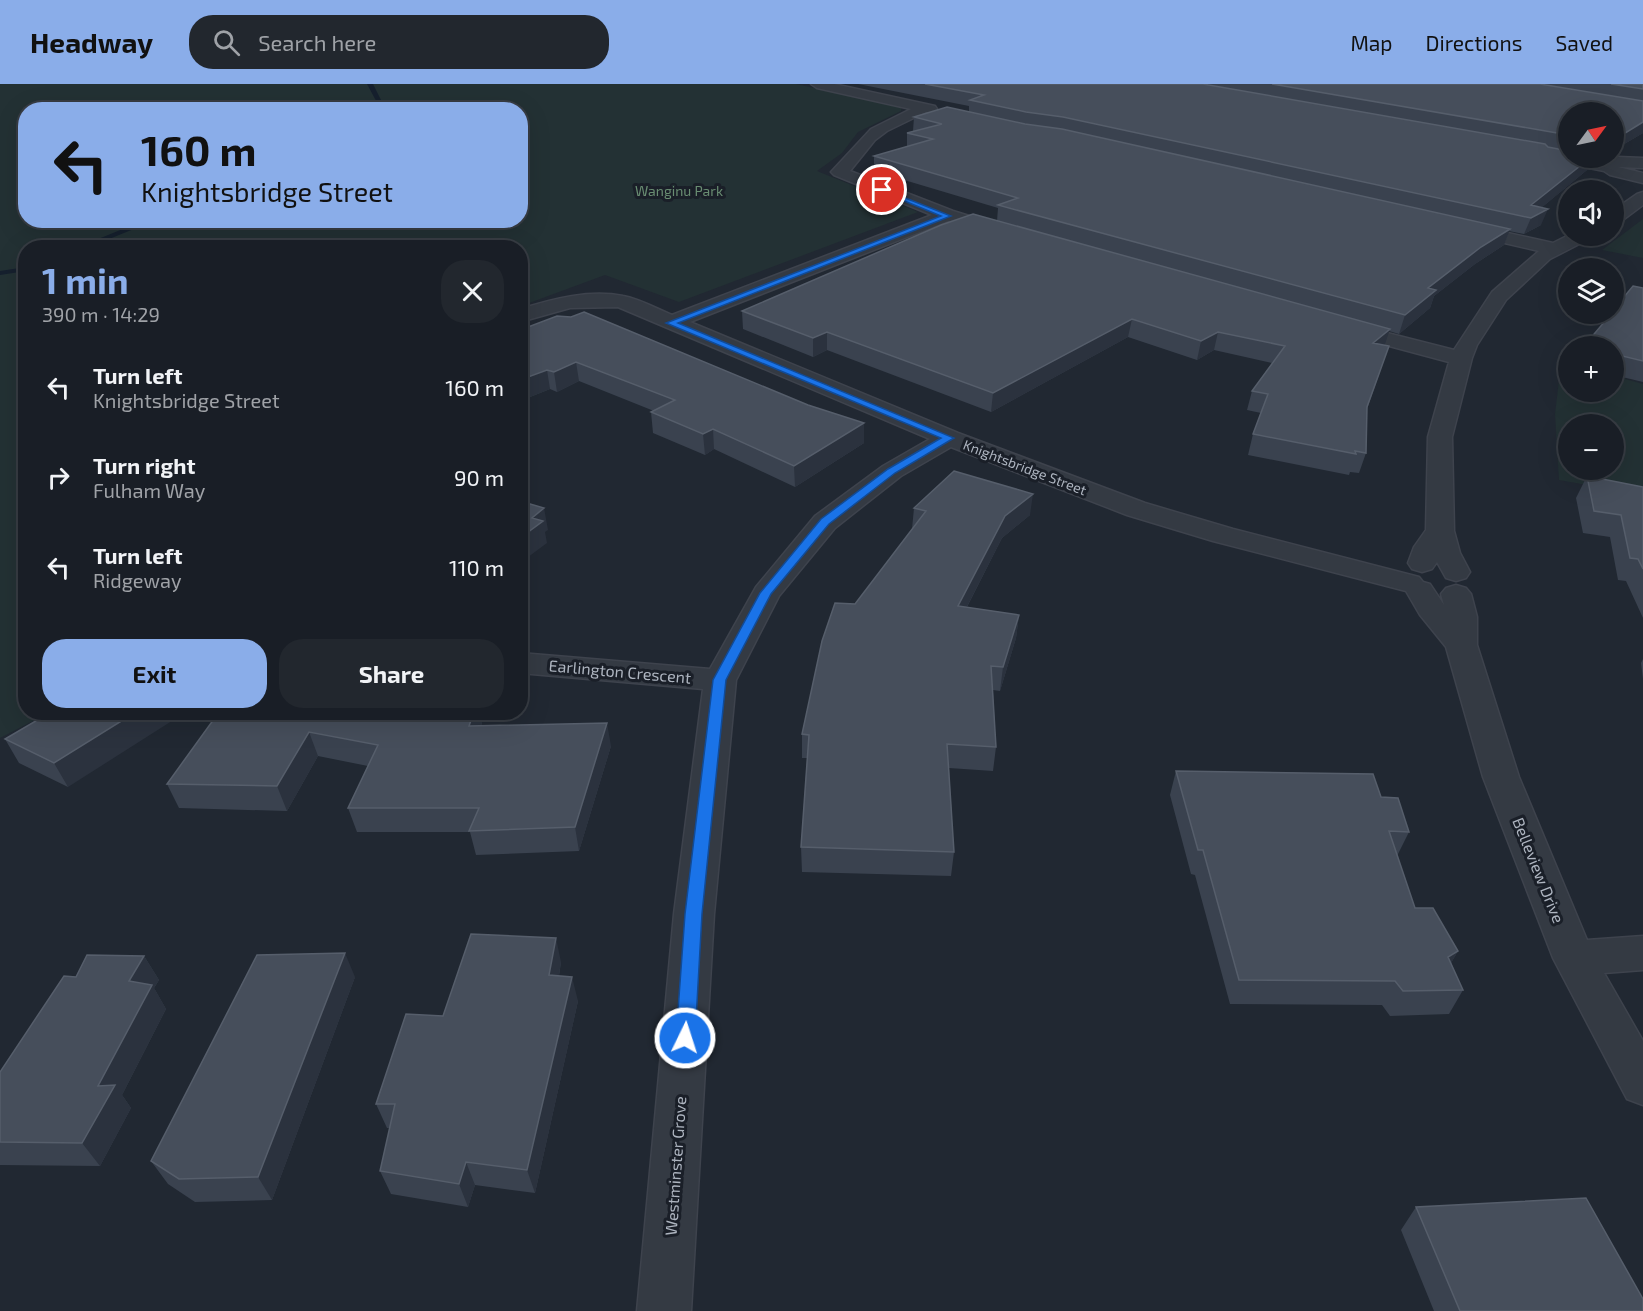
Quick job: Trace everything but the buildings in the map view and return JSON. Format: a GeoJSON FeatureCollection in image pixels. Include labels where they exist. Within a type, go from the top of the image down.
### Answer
{"type":"FeatureCollection","features":[{"type":"Feature","properties":{"kind":"street"},"geometry":{"type":"LineString","coordinates":[[817,84],[946,113]]}},
{"type":"Feature","properties":{"kind":"street"},"geometry":{"type":"LineString","coordinates":[[924,108],[882,128],[869,138],[855,158],[839,172],[947,216],[1023,237]]}},
{"type":"Feature","properties":{"kind":"street"},"geometry":{"type":"LineString","coordinates":[[1558,155],[1531,152],[1558,155]]}},
{"type":"Feature","properties":{"kind":"street"},"geometry":{"type":"LineString","coordinates":[[1627,164],[1643,178]]}},
{"type":"Feature","properties":{"kind":"street"},"geometry":{"type":"LineString","coordinates":[[1624,210],[1643,195],[1627,164]]}},
{"type":"Feature","properties":{"kind":"street"},"geometry":{"type":"LineString","coordinates":[[528,314],[575,300],[595,298],[621,301],[670,323],[947,216]]}},
{"type":"Feature","properties":{"kind":"street"},"geometry":{"type":"LineString","coordinates":[[1450,225],[1555,249]]}},
{"type":"Feature","properties":{"kind":"street","name":"Belleview Drive"},"geometry":{"type":"LineString","coordinates":[[1561,246],[1544,255],[1499,296],[1466,345],[1440,437],[1440,531],[1456,583],[1462,617],[1461,645],[1501,777],[1574,958],[1643,1084]]}},
{"type":"Feature","properties":{"kind":"street","name":"Knightsbridge Street"},"geometry":{"type":"LineString","coordinates":[[670,323],[949,438],[1136,509],[1223,535],[1323,560],[1414,575],[1449,568],[1456,583]]}},
{"type":"Feature","properties":{"kind":"street"},"geometry":{"type":"LineString","coordinates":[[1331,324],[1461,358]]}},
{"type":"Feature","properties":{"kind":"street","name":"Westminster Grove"},"geometry":{"type":"LineString","coordinates":[[664,1311],[694,914],[720,680],[766,593],[825,522],[892,471],[949,438]]}},
{"type":"Feature","properties":{"kind":"street"},"geometry":{"type":"LineString","coordinates":[[1414,575],[1440,531]]}},
{"type":"Feature","properties":{"kind":"street","name":"Belleview Drive"},"geometry":{"type":"LineString","coordinates":[[1414,575],[1431,609],[1461,645]]}},
{"type":"Feature","properties":{"kind":"street","name":"Earlington Crescent"},"geometry":{"type":"LineString","coordinates":[[528,664],[720,680]]}},
{"type":"Feature","properties":{"kind":"street"},"geometry":{"type":"LineString","coordinates":[[1574,958],[1643,952]]}},
{"type":"Feature","properties":{"kind":"green space","name":"Wanginu Park"},"geometry":{"type":"Polygon","coordinates":[[[0,84],[796,84],[901,107],[901,111],[858,132],[842,153],[817,171],[918,212],[679,302],[605,275],[528,303],[528,240],[18,240],[18,720],[35,720],[0,738],[0,84]]]}},
{"type":"Feature","properties":{"kind":"green space"},"geometry":{"type":"Polygon","coordinates":[[[1643,219],[1643,258],[1602,250],[1607,246],[1624,246],[1624,233],[1643,219]]]}},
{"type":"Feature","properties":{"kind":"green space"},"geometry":{"type":"Polygon","coordinates":[[[1624,379],[1643,384],[1643,495],[1559,480],[1624,480],[1624,414],[1558,414],[1558,464],[1555,414],[1558,388],[1558,402],[1624,402],[1624,379]]]}},
{"type":"Feature","properties":{"kind":"waterway"},"geometry":{"type":"LineString","coordinates":[[370,84],[380,102]]}},
{"type":"Feature","properties":{"kind":"waterway"},"geometry":{"type":"LineString","coordinates":[[100,240],[132,228]]}},
{"type":"Feature","properties":{"kind":"waterway"},"geometry":{"type":"LineString","coordinates":[[0,273],[18,270]]}},
{"type":"Feature","properties":{"kind":"route"},"geometry":{"type":"LineString","coordinates":[[685,1038],[694,914],[720,680],[766,593],[825,522],[892,471],[949,438],[670,323],[947,216],[882,190]]}}]}
